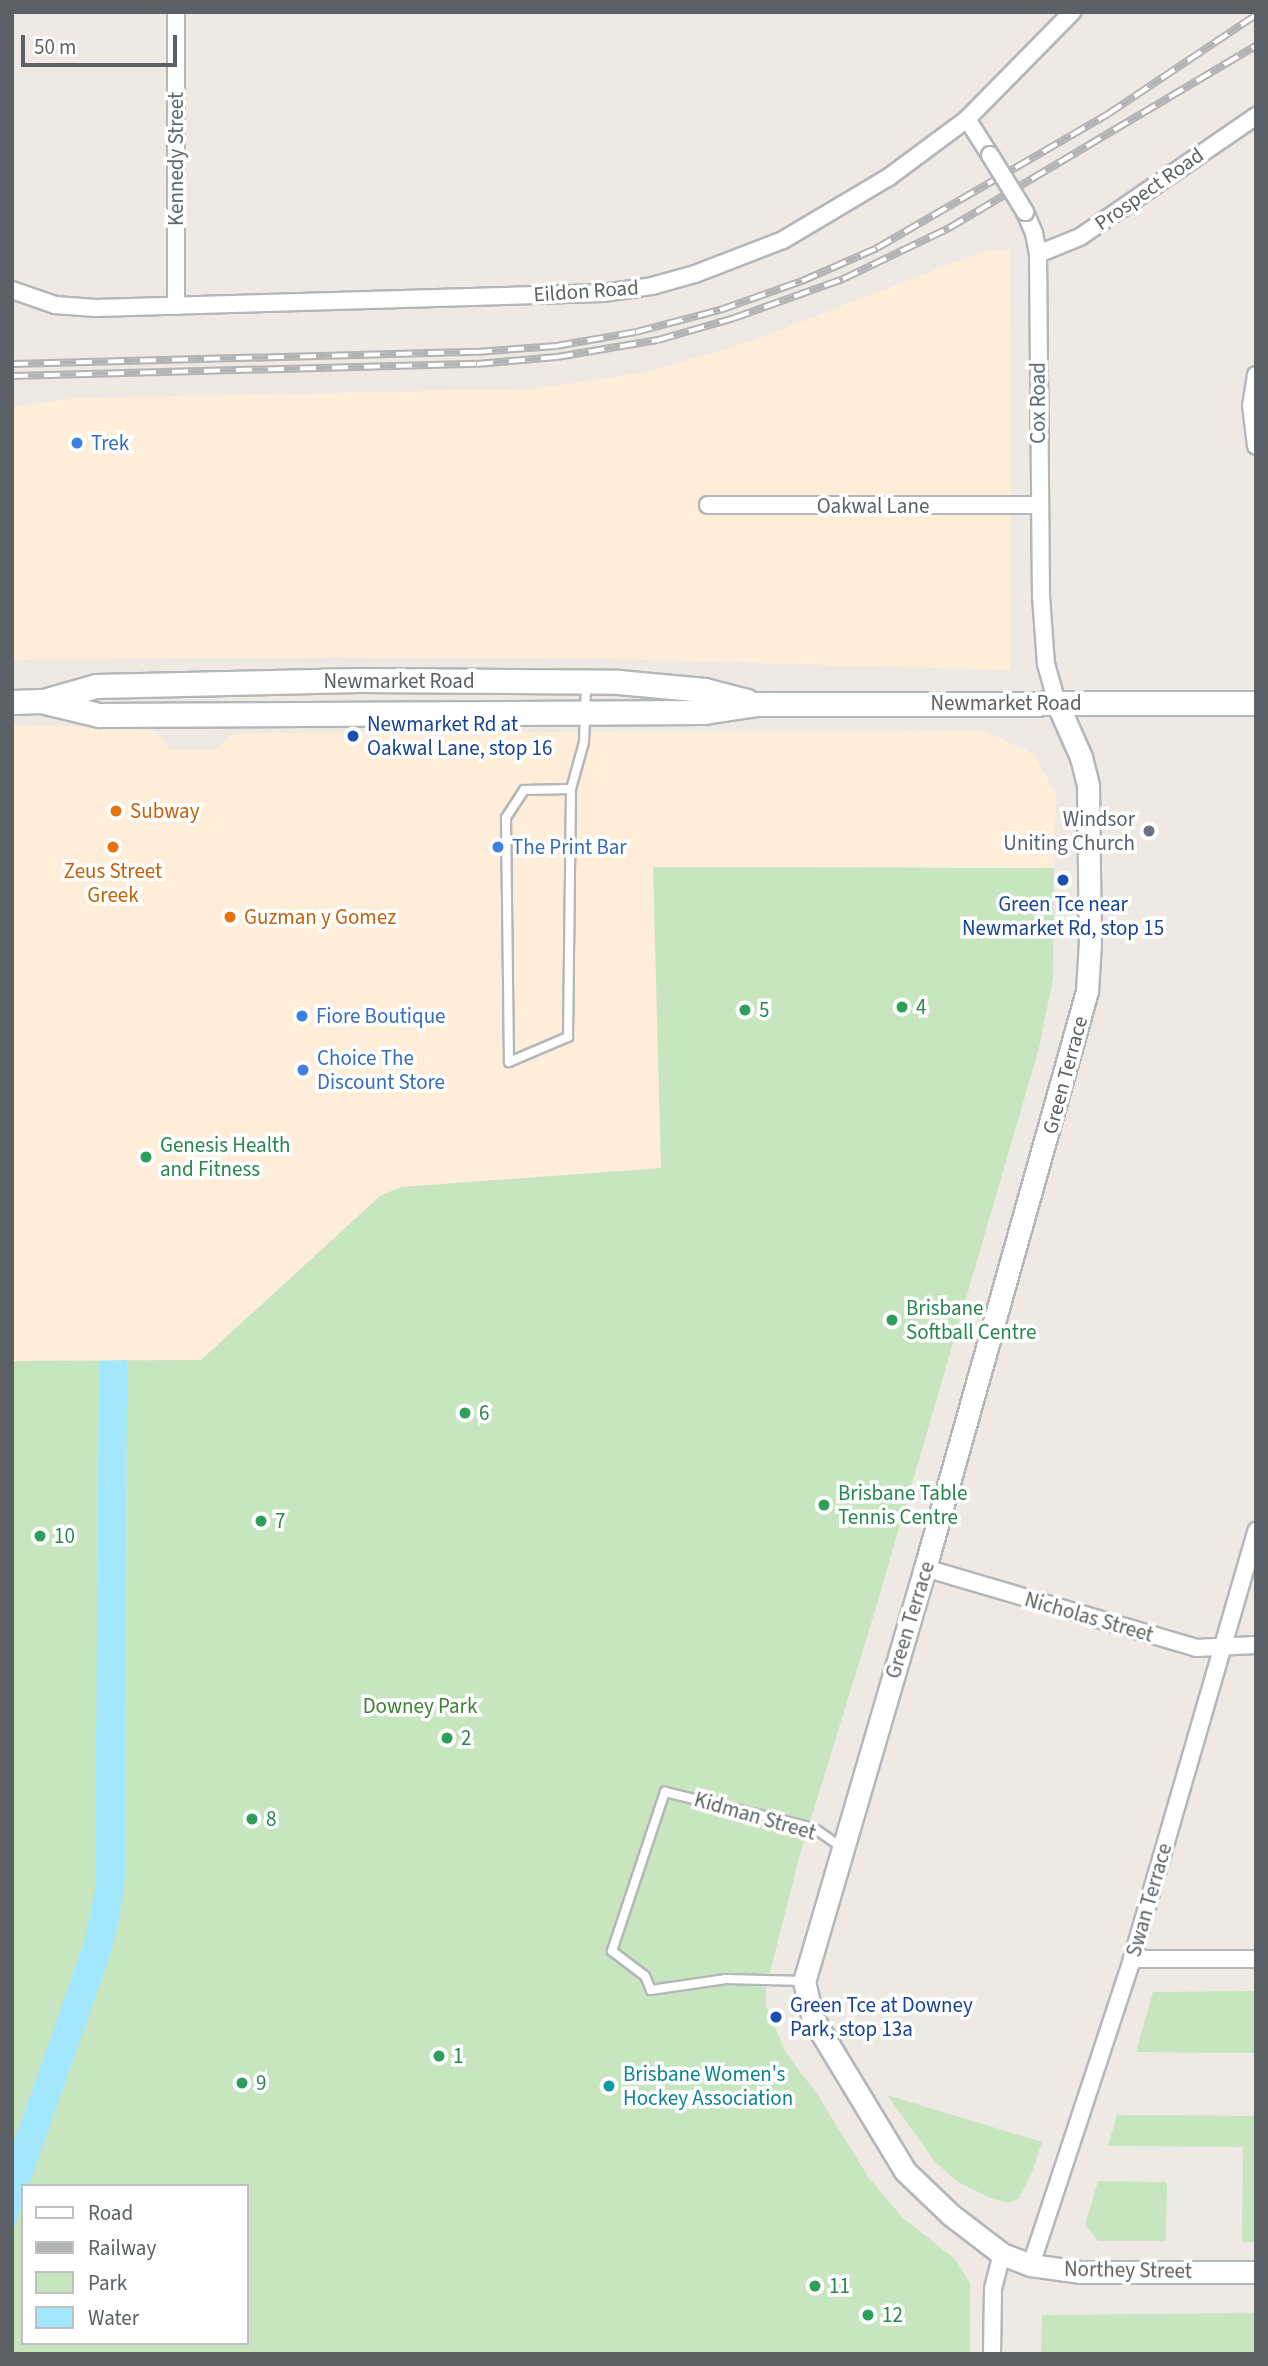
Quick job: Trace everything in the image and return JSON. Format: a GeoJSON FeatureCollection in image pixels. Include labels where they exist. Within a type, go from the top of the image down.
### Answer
{"type":"FeatureCollection","features":[{"type":"Feature","properties":{"kind":"main road","name":"Newmarket Road"},"geometry":{"type":"LineString","coordinates":[[12,702],[41,701],[96,686],[146,684],[586,681],[705,690],[757,704]]}},
{"type":"Feature","properties":{"kind":"main road","name":"Newmarket Road"},"geometry":{"type":"LineString","coordinates":[[41,701],[99,715],[704,712],[757,704],[1256,704]]}},
{"type":"Feature","properties":{"kind":"street","name":"Kennedy Street"},"geometry":{"type":"LineString","coordinates":[[176,12],[176,306]]}},
{"type":"Feature","properties":{"kind":"street","name":"Eildon Road"},"geometry":{"type":"LineString","coordinates":[[12,290],[45,302],[75,307],[603,293],[652,286],[695,274],[783,240],[889,177],[967,119],[1072,12]]}},
{"type":"Feature","properties":{"kind":"street","name":"Prospect Road"},"geometry":{"type":"LineString","coordinates":[[1038,254],[1080,237],[1256,116]]}},
{"type":"Feature","properties":{"kind":"street","name":"Cox Road"},"geometry":{"type":"LineString","coordinates":[[967,119],[1025,212],[1034,233],[1038,254],[1038,505],[1046,664],[1057,703]]}},
{"type":"Feature","properties":{"kind":"street"},"geometry":{"type":"LineString","coordinates":[[1256,375],[1251,405],[1256,446]]}},
{"type":"Feature","properties":{"kind":"street","name":"Oakwal Lane"},"geometry":{"type":"LineString","coordinates":[[708,505],[1038,505]]}},
{"type":"Feature","properties":{"kind":"street","name":"Green Terrace"},"geometry":{"type":"LineString","coordinates":[[1002,2254],[951,2215],[905,2171],[813,2018],[804,1982],[841,1847],[925,1568],[1087,991],[1090,942],[1088,786],[1083,763],[1057,703]]}},
{"type":"Feature","properties":{"kind":"street","name":"Swan Terrace"},"geometry":{"type":"LineString","coordinates":[[1031,2265],[1132,1959],[1256,1531]]}},
{"type":"Feature","properties":{"kind":"street","name":"Nicholas Street"},"geometry":{"type":"LineString","coordinates":[[925,1568],[1196,1648],[1256,1645]]}},
{"type":"Feature","properties":{"kind":"street"},"geometry":{"type":"LineString","coordinates":[[1132,1959],[1256,1959]]}},
{"type":"Feature","properties":{"kind":"street"},"geometry":{"type":"LineString","coordinates":[[992,2354],[992,2297],[1002,2254]]}},
{"type":"Feature","properties":{"kind":"street","name":"Northey Street"},"geometry":{"type":"LineString","coordinates":[[1002,2254],[1031,2265],[1080,2272],[1256,2272]]}},
{"type":"Feature","properties":{"kind":"lane"},"geometry":{"type":"LineString","coordinates":[[571,789],[524,790],[506,818],[509,1062],[568,1037],[571,789],[582,755],[586,681]]}},
{"type":"Feature","properties":{"kind":"lane","name":"Kidman Street"},"geometry":{"type":"LineString","coordinates":[[804,1982],[726,1979],[652,1990],[645,1976],[612,1951],[665,1792],[814,1828],[841,1847]]}},
{"type":"Feature","properties":{"kind":"shaded area"},"geometry":{"type":"Polygon","coordinates":[[[1010,250],[1011,670],[611,659],[334,657],[12,660],[12,407],[76,398],[533,389],[648,372],[749,342],[984,251],[1010,250]]]}},
{"type":"Feature","properties":{"kind":"shaded area"},"geometry":{"type":"Polygon","coordinates":[[[12,725],[146,728],[159,734],[170,750],[216,750],[227,738],[241,733],[984,731],[1033,753],[1056,794],[1054,868],[653,867],[661,1168],[401,1187],[380,1196],[201,1360],[12,1361],[12,725]]]}},
{"type":"Feature","properties":{"kind":"green space","name":"Downey Park"},"geometry":{"type":"Polygon","coordinates":[[[653,867],[1054,868],[1053,979],[1039,1048],[874,1614],[799,1858],[766,1988],[766,2006],[786,2053],[817,2094],[869,2178],[903,2218],[956,2260],[970,2283],[970,2354],[12,2354],[12,1361],[201,1360],[380,1196],[401,1187],[661,1168],[653,867]]]}},
{"type":"Feature","properties":{"kind":"green space"},"geometry":{"type":"Polygon","coordinates":[[[1256,1991],[1256,2053],[1136,2052],[1153,1992],[1256,1991]]]}},
{"type":"Feature","properties":{"kind":"green space"},"geometry":{"type":"Polygon","coordinates":[[[887,2095],[1042,2142],[1033,2170],[1019,2198],[1009,2203],[993,2199],[958,2182],[936,2163],[887,2095]]]}},
{"type":"Feature","properties":{"kind":"green space"},"geometry":{"type":"Polygon","coordinates":[[[1117,2115],[1256,2116],[1256,2242],[1242,2242],[1243,2147],[1108,2146],[1117,2115]]]}},
{"type":"Feature","properties":{"kind":"green space"},"geometry":{"type":"Polygon","coordinates":[[[1098,2181],[1167,2182],[1166,2241],[1098,2241],[1085,2225],[1098,2181]]]}},
{"type":"Feature","properties":{"kind":"green space"},"geometry":{"type":"Polygon","coordinates":[[[1256,2313],[1256,2354],[1041,2354],[1042,2315],[1256,2313]]]}},
{"type":"Feature","properties":{"kind":"water"},"geometry":{"type":"Polygon","coordinates":[[[127,1360],[125,1879],[111,1952],[30,2184],[21,2184],[21,2208],[12,2233],[12,2147],[84,1943],[95,1890],[99,1361],[127,1360]]]}},
{"type":"Feature","properties":{"kind":"railway"},"geometry":{"type":"LineString","coordinates":[[12,364],[476,352],[556,346],[636,332],[720,310],[802,281],[877,248],[1108,114],[1256,15]]}},
{"type":"Feature","properties":{"kind":"railway"},"geometry":{"type":"LineString","coordinates":[[12,376],[477,364],[557,357],[658,340],[734,318],[843,279],[949,228],[1256,46]]}},
{"type":"Feature","properties":{"kind":"place","name":"Trek"},"geometry":{"type":"Point","coordinates":[77,443]}},
{"type":"Feature","properties":{"kind":"place","name":"Newmarket Rd at Oakwal Lane, stop 16"},"geometry":{"type":"Point","coordinates":[353,736]}},
{"type":"Feature","properties":{"kind":"place","name":"Subway"},"geometry":{"type":"Point","coordinates":[116,811]}},
{"type":"Feature","properties":{"kind":"place","name":"Windsor Uniting Church"},"geometry":{"type":"Point","coordinates":[1149,831]}},
{"type":"Feature","properties":{"kind":"place","name":"Zeus Street Greek"},"geometry":{"type":"Point","coordinates":[113,847]}},
{"type":"Feature","properties":{"kind":"place","name":"The Print Bar"},"geometry":{"type":"Point","coordinates":[498,847]}},
{"type":"Feature","properties":{"kind":"place","name":"Green Tce near Newmarket Rd, stop 15"},"geometry":{"type":"Point","coordinates":[1063,880]}},
{"type":"Feature","properties":{"kind":"place","name":"Guzman y Gomez"},"geometry":{"type":"Point","coordinates":[230,917]}},
{"type":"Feature","properties":{"kind":"place","name":"4"},"geometry":{"type":"Point","coordinates":[902,1007]}},
{"type":"Feature","properties":{"kind":"place","name":"5"},"geometry":{"type":"Point","coordinates":[745,1010]}},
{"type":"Feature","properties":{"kind":"place","name":"Fiore Boutique"},"geometry":{"type":"Point","coordinates":[302,1016]}},
{"type":"Feature","properties":{"kind":"place","name":"Choice The Discount Store"},"geometry":{"type":"Point","coordinates":[303,1070]}},
{"type":"Feature","properties":{"kind":"place","name":"Genesis Health and Fitness"},"geometry":{"type":"Point","coordinates":[146,1157]}},
{"type":"Feature","properties":{"kind":"place","name":"Brisbane Softball Centre"},"geometry":{"type":"Point","coordinates":[892,1320]}},
{"type":"Feature","properties":{"kind":"place","name":"6"},"geometry":{"type":"Point","coordinates":[465,1413]}},
{"type":"Feature","properties":{"kind":"place","name":"Brisbane Table Tennis Centre"},"geometry":{"type":"Point","coordinates":[824,1505]}},
{"type":"Feature","properties":{"kind":"place","name":"7"},"geometry":{"type":"Point","coordinates":[261,1521]}},
{"type":"Feature","properties":{"kind":"place","name":"10"},"geometry":{"type":"Point","coordinates":[40,1536]}},
{"type":"Feature","properties":{"kind":"place","name":"2"},"geometry":{"type":"Point","coordinates":[447,1738]}},
{"type":"Feature","properties":{"kind":"place","name":"8"},"geometry":{"type":"Point","coordinates":[252,1819]}},
{"type":"Feature","properties":{"kind":"place","name":"Green Tce at Downey Park, stop 13a"},"geometry":{"type":"Point","coordinates":[776,2017]}},
{"type":"Feature","properties":{"kind":"place","name":"1"},"geometry":{"type":"Point","coordinates":[439,2056]}},
{"type":"Feature","properties":{"kind":"place","name":"9"},"geometry":{"type":"Point","coordinates":[242,2083]}},
{"type":"Feature","properties":{"kind":"place","name":"Brisbane Women's Hockey Association"},"geometry":{"type":"Point","coordinates":[609,2086]}},
{"type":"Feature","properties":{"kind":"place","name":"11"},"geometry":{"type":"Point","coordinates":[815,2286]}},
{"type":"Feature","properties":{"kind":"place","name":"12"},"geometry":{"type":"Point","coordinates":[868,2315]}}]}
